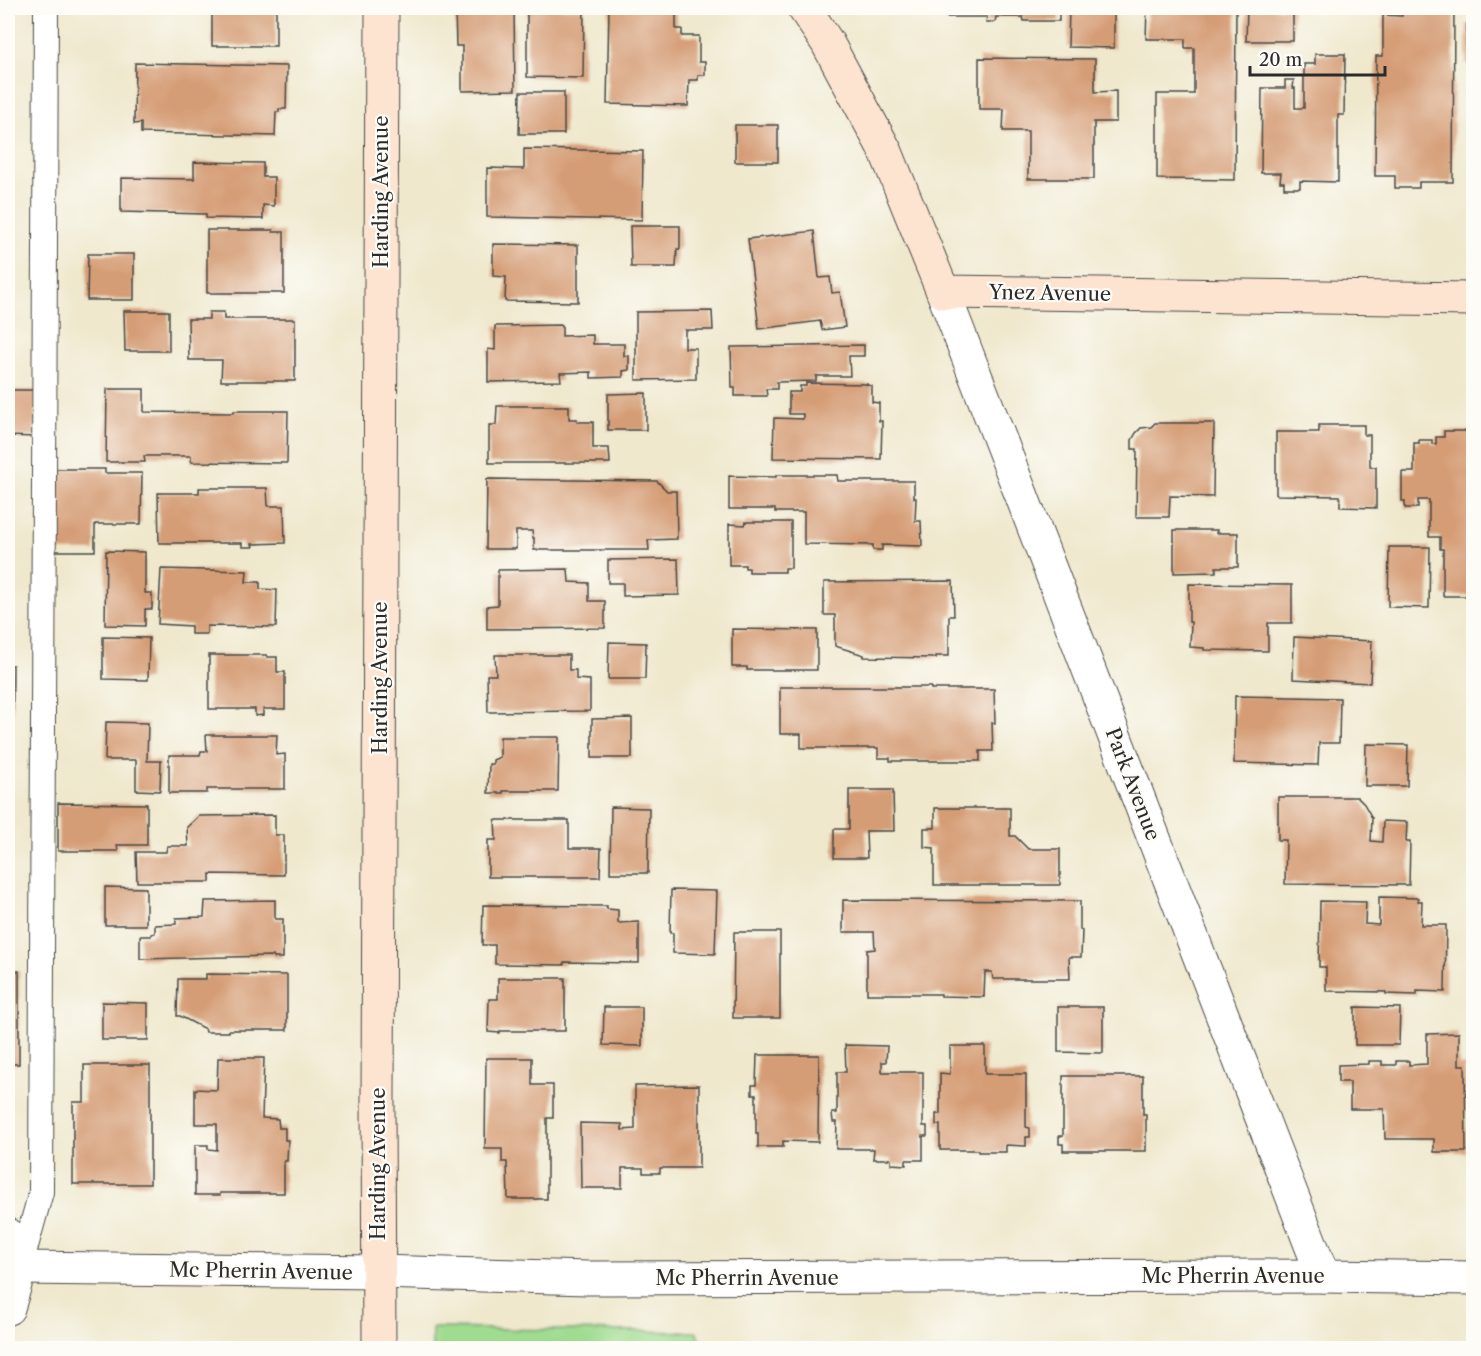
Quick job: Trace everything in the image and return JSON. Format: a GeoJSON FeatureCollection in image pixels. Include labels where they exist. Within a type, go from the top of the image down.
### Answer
{"type":"FeatureCollection","features":[{"type":"Feature","properties":{"kind":"street","name":"Harding Avenue"},"geometry":{"type":"LineString","coordinates":[[379,1348],[382,8]]}},
{"type":"Feature","properties":{"kind":"street"},"geometry":{"type":"LineString","coordinates":[[804,8],[827,42],[886,152],[944,292]]}},
{"type":"Feature","properties":{"kind":"street","name":"Ynez Avenue"},"geometry":{"type":"LineString","coordinates":[[944,292],[1473,299]]}},
{"type":"Feature","properties":{"kind":"street","name":"Park Avenue"},"geometry":{"type":"LineString","coordinates":[[944,292],[1323,1276]]}},
{"type":"Feature","properties":{"kind":"street"},"geometry":{"type":"LineString","coordinates":[[8,1235],[20,1268],[8,1308]]}},
{"type":"Feature","properties":{"kind":"street","name":"Mc Pherrin Avenue"},"geometry":{"type":"LineString","coordinates":[[20,1268],[379,1272],[587,1278],[1323,1276],[1473,1278]]}},
{"type":"Feature","properties":{"kind":"lane"},"geometry":{"type":"LineString","coordinates":[[20,1268],[41,1192],[46,8]]}},
{"type":"Feature","properties":{"kind":"green space"},"geometry":{"type":"Polygon","coordinates":[[[432,1328],[696,1332],[707,1348],[432,1348],[432,1328]]]}},
{"type":"Feature","properties":{"kind":"building"},"geometry":{"type":"Polygon","coordinates":[[[175,8],[276,8],[276,46],[212,46],[212,12],[175,11],[175,8]]]}},
{"type":"Feature","properties":{"kind":"building"},"geometry":{"type":"Polygon","coordinates":[[[455,8],[514,8],[515,90],[462,91],[462,46],[456,46],[455,8]]]}},
{"type":"Feature","properties":{"kind":"building"},"geometry":{"type":"Polygon","coordinates":[[[527,8],[584,8],[583,78],[527,77],[527,8]]]}},
{"type":"Feature","properties":{"kind":"building"},"geometry":{"type":"Polygon","coordinates":[[[609,8],[676,8],[676,29],[682,29],[682,36],[699,36],[699,62],[705,62],[705,75],[698,75],[698,80],[689,80],[688,106],[607,104],[609,8]]]}},
{"type":"Feature","properties":{"kind":"building"},"geometry":{"type":"Polygon","coordinates":[[[935,8],[1059,8],[1059,21],[1024,21],[1023,17],[996,17],[995,22],[986,22],[987,17],[935,16],[935,8]]]}},
{"type":"Feature","properties":{"kind":"building"},"geometry":{"type":"Polygon","coordinates":[[[1069,8],[1114,8],[1114,48],[1068,47],[1069,8]]]}},
{"type":"Feature","properties":{"kind":"building"},"geometry":{"type":"Polygon","coordinates":[[[1147,8],[1236,8],[1235,180],[1157,179],[1157,94],[1194,94],[1194,48],[1185,48],[1185,39],[1146,39],[1147,8]]]}},
{"type":"Feature","properties":{"kind":"building"},"geometry":{"type":"Polygon","coordinates":[[[1247,8],[1293,8],[1293,41],[1246,41],[1247,8]]]}},
{"type":"Feature","properties":{"kind":"building"},"geometry":{"type":"Polygon","coordinates":[[[1402,8],[1454,8],[1453,182],[1419,182],[1419,188],[1395,188],[1395,176],[1375,176],[1376,56],[1383,56],[1383,15],[1402,16],[1402,8]]]}},
{"type":"Feature","properties":{"kind":"building"},"geometry":{"type":"Polygon","coordinates":[[[1471,8],[1474,8],[1474,65],[1466,64],[1467,24],[1471,24],[1471,8]]]}},
{"type":"Feature","properties":{"kind":"building"},"geometry":{"type":"Polygon","coordinates":[[[1315,54],[1345,54],[1344,115],[1338,115],[1338,182],[1300,181],[1300,188],[1284,188],[1284,182],[1280,182],[1281,173],[1261,173],[1262,88],[1285,88],[1285,80],[1294,80],[1295,108],[1304,108],[1304,64],[1315,64],[1315,54]]]}},
{"type":"Feature","properties":{"kind":"building"},"geometry":{"type":"Polygon","coordinates":[[[979,58],[1095,59],[1095,92],[1116,91],[1116,122],[1094,122],[1094,179],[1028,179],[1028,131],[1003,131],[1004,109],[979,109],[979,58]]]}},
{"type":"Feature","properties":{"kind":"building"},"geometry":{"type":"Polygon","coordinates":[[[135,63],[287,66],[286,109],[279,109],[279,112],[276,112],[275,136],[141,133],[141,123],[134,124],[135,63]]]}},
{"type":"Feature","properties":{"kind":"building"},"geometry":{"type":"Polygon","coordinates":[[[520,92],[564,92],[564,134],[519,134],[520,92]]]}},
{"type":"Feature","properties":{"kind":"building"},"geometry":{"type":"Polygon","coordinates":[[[735,125],[778,125],[778,162],[735,162],[735,125]]]}},
{"type":"Feature","properties":{"kind":"building"},"geometry":{"type":"Polygon","coordinates":[[[524,149],[643,151],[642,220],[487,217],[487,168],[524,169],[524,149]]]}},
{"type":"Feature","properties":{"kind":"building"},"geometry":{"type":"Polygon","coordinates":[[[194,162],[263,163],[263,177],[274,177],[274,206],[263,205],[263,219],[206,218],[206,214],[121,212],[121,178],[194,179],[194,162]]]}},
{"type":"Feature","properties":{"kind":"building"},"geometry":{"type":"Polygon","coordinates":[[[630,226],[680,226],[680,249],[677,249],[676,267],[631,267],[630,226]]]}},
{"type":"Feature","properties":{"kind":"building"},"geometry":{"type":"Polygon","coordinates":[[[207,230],[284,232],[284,293],[207,293],[207,230]]]}},
{"type":"Feature","properties":{"kind":"building"},"geometry":{"type":"Polygon","coordinates":[[[814,231],[819,278],[830,277],[832,293],[840,292],[845,327],[822,330],[820,321],[759,329],[748,239],[814,231]]]}},
{"type":"Feature","properties":{"kind":"building"},"geometry":{"type":"Polygon","coordinates":[[[493,244],[578,245],[578,302],[505,301],[506,277],[493,276],[493,244]]]}},
{"type":"Feature","properties":{"kind":"building"},"geometry":{"type":"Polygon","coordinates":[[[88,254],[134,254],[134,300],[87,300],[88,254]]]}},
{"type":"Feature","properties":{"kind":"building"},"geometry":{"type":"Polygon","coordinates":[[[124,311],[169,311],[169,351],[125,351],[124,311]]]}},
{"type":"Feature","properties":{"kind":"building"},"geometry":{"type":"Polygon","coordinates":[[[712,311],[713,330],[685,330],[685,348],[696,348],[696,379],[636,380],[636,312],[712,311]]]}},
{"type":"Feature","properties":{"kind":"building"},"geometry":{"type":"Polygon","coordinates":[[[209,312],[224,312],[224,319],[295,319],[295,381],[221,381],[222,360],[189,360],[188,319],[209,319],[209,312]]]}},
{"type":"Feature","properties":{"kind":"building"},"geometry":{"type":"Polygon","coordinates":[[[562,325],[562,336],[593,335],[593,344],[624,344],[624,356],[629,356],[629,370],[623,371],[623,377],[591,378],[591,372],[560,373],[561,381],[488,382],[488,349],[495,350],[495,326],[562,325]]]}},
{"type":"Feature","properties":{"kind":"building"},"geometry":{"type":"Polygon","coordinates":[[[864,345],[864,356],[849,356],[850,376],[816,376],[816,381],[777,382],[777,389],[766,389],[767,396],[735,396],[735,388],[732,388],[731,347],[864,345]]]}},
{"type":"Feature","properties":{"kind":"building"},"geometry":{"type":"Polygon","coordinates":[[[806,383],[872,386],[872,402],[879,403],[879,421],[882,421],[881,459],[773,458],[774,418],[803,419],[803,414],[789,414],[789,392],[800,392],[800,386],[806,386],[806,383]]]}},
{"type":"Feature","properties":{"kind":"building"},"geometry":{"type":"Polygon","coordinates":[[[107,389],[144,389],[144,412],[288,411],[287,463],[191,462],[191,456],[144,456],[145,462],[106,462],[107,389]]]}},
{"type":"Feature","properties":{"kind":"building"},"geometry":{"type":"Polygon","coordinates":[[[8,390],[36,390],[35,437],[8,436],[8,390]]]}},
{"type":"Feature","properties":{"kind":"building"},"geometry":{"type":"Polygon","coordinates":[[[646,393],[646,430],[608,430],[608,394],[646,393]]]}},
{"type":"Feature","properties":{"kind":"building"},"geometry":{"type":"Polygon","coordinates":[[[497,406],[569,406],[569,419],[577,419],[577,422],[593,422],[593,448],[609,448],[610,463],[489,463],[489,425],[496,425],[497,406]]]}},
{"type":"Feature","properties":{"kind":"building"},"geometry":{"type":"Polygon","coordinates":[[[1155,423],[1214,423],[1213,497],[1170,496],[1169,517],[1136,517],[1137,449],[1132,449],[1132,440],[1141,428],[1151,427],[1155,423]]]}},
{"type":"Feature","properties":{"kind":"building"},"geometry":{"type":"Polygon","coordinates":[[[1319,425],[1364,425],[1364,435],[1370,435],[1370,467],[1376,467],[1376,508],[1340,507],[1340,496],[1276,495],[1276,432],[1319,432],[1319,425]]]}},
{"type":"Feature","properties":{"kind":"building"},"geometry":{"type":"Polygon","coordinates":[[[1444,431],[1474,431],[1474,596],[1443,596],[1443,549],[1440,549],[1440,537],[1429,537],[1429,500],[1418,500],[1418,508],[1405,508],[1405,501],[1402,501],[1402,472],[1414,472],[1414,443],[1419,443],[1419,440],[1432,440],[1432,444],[1436,444],[1436,437],[1444,437],[1444,431]]]}},
{"type":"Feature","properties":{"kind":"building"},"geometry":{"type":"Polygon","coordinates":[[[55,469],[105,469],[105,473],[142,473],[141,524],[95,524],[95,551],[54,551],[55,469]]]}},
{"type":"Feature","properties":{"kind":"building"},"geometry":{"type":"Polygon","coordinates":[[[776,475],[837,475],[838,481],[914,481],[915,521],[921,521],[922,546],[882,545],[882,550],[873,550],[873,545],[804,544],[804,512],[775,512],[775,509],[729,509],[729,476],[776,477],[776,475]]]}},
{"type":"Feature","properties":{"kind":"building"},"geometry":{"type":"Polygon","coordinates":[[[487,479],[657,481],[667,491],[676,491],[677,539],[648,540],[649,550],[534,550],[532,531],[516,531],[516,549],[486,549],[487,479]]]}},
{"type":"Feature","properties":{"kind":"building"},"geometry":{"type":"Polygon","coordinates":[[[199,488],[267,488],[268,506],[284,506],[285,543],[252,544],[253,547],[242,547],[242,543],[159,543],[158,493],[199,493],[199,488]]]}},
{"type":"Feature","properties":{"kind":"building"},"geometry":{"type":"Polygon","coordinates":[[[746,522],[791,522],[791,568],[785,568],[785,572],[749,572],[749,568],[745,568],[745,565],[729,565],[729,524],[745,525],[746,522]]]}},
{"type":"Feature","properties":{"kind":"building"},"geometry":{"type":"Polygon","coordinates":[[[1174,530],[1217,530],[1216,533],[1238,533],[1238,567],[1216,567],[1216,572],[1174,573],[1174,530]]]}},
{"type":"Feature","properties":{"kind":"building"},"geometry":{"type":"Polygon","coordinates":[[[1389,547],[1430,547],[1429,608],[1388,607],[1389,547]]]}},
{"type":"Feature","properties":{"kind":"building"},"geometry":{"type":"Polygon","coordinates":[[[106,551],[145,552],[145,593],[152,593],[152,609],[145,609],[145,626],[105,625],[106,551]]]}},
{"type":"Feature","properties":{"kind":"building"},"geometry":{"type":"Polygon","coordinates":[[[678,559],[679,595],[623,596],[623,583],[608,583],[608,560],[678,559]]]}},
{"type":"Feature","properties":{"kind":"building"},"geometry":{"type":"Polygon","coordinates":[[[8,560],[12,560],[10,629],[8,629],[8,560]]]}},
{"type":"Feature","properties":{"kind":"building"},"geometry":{"type":"Polygon","coordinates":[[[161,569],[247,571],[246,582],[260,582],[260,589],[277,590],[276,627],[207,626],[207,634],[191,634],[191,626],[158,624],[161,569]]]}},
{"type":"Feature","properties":{"kind":"building"},"geometry":{"type":"Polygon","coordinates":[[[568,569],[569,582],[589,583],[589,601],[605,601],[605,628],[487,629],[487,606],[498,605],[498,570],[568,569]]]}},
{"type":"Feature","properties":{"kind":"building"},"geometry":{"type":"Polygon","coordinates":[[[953,581],[954,616],[949,616],[949,656],[936,656],[936,658],[864,657],[864,655],[835,646],[835,615],[824,615],[824,582],[953,581]]]}},
{"type":"Feature","properties":{"kind":"building"},"geometry":{"type":"Polygon","coordinates":[[[1189,584],[1292,585],[1292,623],[1268,623],[1268,651],[1204,650],[1204,648],[1190,647],[1189,584]]]}},
{"type":"Feature","properties":{"kind":"building"},"geometry":{"type":"Polygon","coordinates":[[[732,629],[817,630],[817,670],[747,670],[747,667],[732,667],[732,629]]]}},
{"type":"Feature","properties":{"kind":"building"},"geometry":{"type":"Polygon","coordinates":[[[103,637],[149,638],[148,680],[103,679],[103,637]]]}},
{"type":"Feature","properties":{"kind":"building"},"geometry":{"type":"Polygon","coordinates":[[[1294,637],[1372,641],[1370,683],[1293,679],[1294,637]]]}},
{"type":"Feature","properties":{"kind":"building"},"geometry":{"type":"Polygon","coordinates":[[[609,642],[646,643],[645,679],[608,679],[609,642]]]}},
{"type":"Feature","properties":{"kind":"building"},"geometry":{"type":"Polygon","coordinates":[[[209,655],[277,657],[277,672],[285,672],[285,709],[263,709],[263,715],[255,716],[255,709],[209,709],[209,655]]]}},
{"type":"Feature","properties":{"kind":"building"},"geometry":{"type":"Polygon","coordinates":[[[495,655],[569,655],[569,670],[576,670],[576,679],[590,680],[590,711],[488,712],[487,675],[496,675],[495,655]]]}},
{"type":"Feature","properties":{"kind":"building"},"geometry":{"type":"Polygon","coordinates":[[[8,665],[13,665],[12,764],[8,764],[8,665]]]}},
{"type":"Feature","properties":{"kind":"building"},"geometry":{"type":"Polygon","coordinates":[[[780,687],[994,689],[993,751],[980,751],[980,761],[890,761],[890,758],[878,758],[878,748],[801,748],[801,734],[780,734],[780,687]]]}},
{"type":"Feature","properties":{"kind":"building"},"geometry":{"type":"Polygon","coordinates":[[[1235,696],[1340,698],[1339,743],[1319,743],[1318,765],[1234,763],[1235,696]]]}},
{"type":"Feature","properties":{"kind":"building"},"geometry":{"type":"Polygon","coordinates":[[[632,718],[632,758],[592,758],[592,719],[632,718]]]}},
{"type":"Feature","properties":{"kind":"building"},"geometry":{"type":"Polygon","coordinates":[[[106,722],[148,723],[147,761],[161,761],[160,791],[136,790],[136,760],[105,760],[106,722]]]}},
{"type":"Feature","properties":{"kind":"building"},"geometry":{"type":"Polygon","coordinates":[[[206,735],[277,735],[276,755],[285,754],[285,789],[207,789],[207,793],[169,793],[169,755],[200,755],[201,751],[207,751],[206,735]]]}},
{"type":"Feature","properties":{"kind":"building"},"geometry":{"type":"Polygon","coordinates":[[[500,737],[559,737],[558,791],[488,793],[489,764],[493,764],[493,760],[500,757],[500,737]]]}},
{"type":"Feature","properties":{"kind":"building"},"geometry":{"type":"Polygon","coordinates":[[[1366,744],[1408,745],[1407,786],[1365,786],[1366,744]]]}},
{"type":"Feature","properties":{"kind":"building"},"geometry":{"type":"Polygon","coordinates":[[[849,790],[893,790],[894,831],[866,831],[867,858],[834,858],[834,829],[849,829],[849,790]]]}},
{"type":"Feature","properties":{"kind":"building"},"geometry":{"type":"Polygon","coordinates":[[[1278,797],[1357,797],[1372,818],[1371,841],[1382,842],[1383,821],[1407,822],[1406,842],[1410,842],[1409,885],[1285,884],[1286,840],[1278,840],[1278,797]]]}},
{"type":"Feature","properties":{"kind":"building"},"geometry":{"type":"Polygon","coordinates":[[[58,803],[147,804],[147,845],[117,845],[118,851],[58,851],[58,803]]]}},
{"type":"Feature","properties":{"kind":"building"},"geometry":{"type":"Polygon","coordinates":[[[611,807],[649,808],[648,873],[610,873],[611,807]]]}},
{"type":"Feature","properties":{"kind":"building"},"geometry":{"type":"Polygon","coordinates":[[[935,808],[1010,808],[1010,836],[1015,836],[1028,849],[1060,849],[1060,885],[934,885],[934,848],[924,847],[924,828],[935,828],[935,808]]]}},
{"type":"Feature","properties":{"kind":"building"},"geometry":{"type":"Polygon","coordinates":[[[275,815],[275,835],[284,835],[284,875],[210,874],[210,882],[137,882],[136,852],[166,852],[167,846],[188,846],[187,827],[199,816],[275,815]]]}},
{"type":"Feature","properties":{"kind":"building"},"geometry":{"type":"Polygon","coordinates":[[[495,820],[569,820],[569,848],[601,848],[600,877],[488,877],[488,840],[496,840],[495,820]]]}},
{"type":"Feature","properties":{"kind":"building"},"geometry":{"type":"Polygon","coordinates":[[[105,887],[146,888],[146,925],[105,925],[105,887]]]}},
{"type":"Feature","properties":{"kind":"building"},"geometry":{"type":"Polygon","coordinates":[[[671,890],[717,891],[715,954],[673,953],[673,933],[670,933],[671,890]]]}},
{"type":"Feature","properties":{"kind":"building"},"geometry":{"type":"Polygon","coordinates":[[[1379,897],[1418,898],[1418,901],[1422,901],[1421,925],[1446,925],[1445,992],[1417,991],[1417,995],[1326,991],[1326,967],[1319,967],[1320,901],[1366,902],[1365,924],[1379,925],[1379,897]]]}},
{"type":"Feature","properties":{"kind":"building"},"geometry":{"type":"Polygon","coordinates":[[[275,900],[275,919],[283,919],[283,958],[273,956],[140,959],[140,936],[151,936],[155,933],[155,925],[176,924],[176,918],[204,917],[205,901],[275,900]]]}},
{"type":"Feature","properties":{"kind":"building"},"geometry":{"type":"Polygon","coordinates":[[[843,900],[1080,901],[1081,957],[1069,957],[1070,979],[993,979],[992,972],[985,972],[984,997],[941,996],[941,994],[867,994],[867,950],[875,949],[874,932],[843,932],[843,900]]]}},
{"type":"Feature","properties":{"kind":"building"},"geometry":{"type":"Polygon","coordinates":[[[483,905],[607,906],[607,909],[618,910],[618,923],[639,922],[639,963],[495,964],[495,945],[482,945],[483,905]]]}},
{"type":"Feature","properties":{"kind":"building"},"geometry":{"type":"Polygon","coordinates":[[[734,932],[780,932],[780,1018],[733,1018],[734,932]]]}},
{"type":"Feature","properties":{"kind":"building"},"geometry":{"type":"Polygon","coordinates":[[[8,971],[19,971],[19,1064],[8,1064],[8,971]]]}},
{"type":"Feature","properties":{"kind":"building"},"geometry":{"type":"Polygon","coordinates":[[[206,974],[287,975],[287,1030],[206,1032],[205,1029],[177,1016],[178,979],[206,979],[206,974]]]}},
{"type":"Feature","properties":{"kind":"building"},"geometry":{"type":"Polygon","coordinates":[[[498,978],[565,978],[565,1031],[488,1032],[489,999],[498,999],[498,978]]]}},
{"type":"Feature","properties":{"kind":"building"},"geometry":{"type":"Polygon","coordinates":[[[102,1002],[148,1003],[148,1040],[102,1040],[102,1002]]]}},
{"type":"Feature","properties":{"kind":"building"},"geometry":{"type":"Polygon","coordinates":[[[604,1007],[642,1007],[642,1046],[603,1045],[604,1007]]]}},
{"type":"Feature","properties":{"kind":"building"},"geometry":{"type":"Polygon","coordinates":[[[1058,1007],[1103,1007],[1103,1053],[1058,1052],[1058,1007]]]}},
{"type":"Feature","properties":{"kind":"building"},"geometry":{"type":"Polygon","coordinates":[[[1355,1007],[1400,1008],[1399,1045],[1355,1045],[1355,1007]]]}},
{"type":"Feature","properties":{"kind":"building"},"geometry":{"type":"Polygon","coordinates":[[[1459,1033],[1459,1065],[1465,1065],[1466,1152],[1434,1152],[1434,1139],[1385,1139],[1384,1109],[1350,1109],[1350,1082],[1338,1082],[1338,1065],[1369,1064],[1369,1061],[1382,1061],[1382,1065],[1396,1065],[1396,1061],[1409,1061],[1409,1065],[1427,1064],[1427,1034],[1459,1033]]]}},
{"type":"Feature","properties":{"kind":"building"},"geometry":{"type":"Polygon","coordinates":[[[845,1045],[887,1046],[886,1062],[882,1062],[882,1072],[923,1072],[923,1126],[927,1126],[927,1136],[923,1136],[923,1160],[906,1160],[906,1165],[891,1164],[891,1159],[873,1159],[874,1149],[836,1149],[837,1122],[833,1122],[832,1113],[837,1113],[837,1072],[846,1072],[845,1045]]]}},
{"type":"Feature","properties":{"kind":"building"},"geometry":{"type":"Polygon","coordinates":[[[950,1046],[985,1046],[985,1074],[1026,1074],[1026,1127],[1030,1128],[1030,1137],[1026,1137],[1026,1146],[1006,1145],[1006,1152],[940,1150],[940,1125],[936,1125],[936,1114],[940,1114],[940,1073],[950,1074],[950,1046]]]}},
{"type":"Feature","properties":{"kind":"building"},"geometry":{"type":"Polygon","coordinates":[[[757,1055],[819,1055],[818,1142],[783,1141],[783,1147],[758,1147],[756,1094],[752,1094],[752,1085],[756,1085],[757,1055]]]}},
{"type":"Feature","properties":{"kind":"building"},"geometry":{"type":"Polygon","coordinates":[[[218,1058],[264,1058],[262,1118],[278,1119],[279,1128],[285,1128],[285,1140],[288,1140],[287,1161],[284,1161],[284,1193],[195,1195],[195,1145],[208,1145],[208,1149],[217,1150],[217,1124],[195,1124],[195,1089],[217,1090],[218,1058]]]}},
{"type":"Feature","properties":{"kind":"building"},"geometry":{"type":"Polygon","coordinates":[[[486,1058],[532,1058],[532,1085],[553,1085],[553,1118],[547,1118],[547,1199],[508,1199],[507,1162],[502,1162],[502,1149],[485,1149],[486,1058]]]}},
{"type":"Feature","properties":{"kind":"building"},"geometry":{"type":"Polygon","coordinates":[[[84,1065],[150,1065],[150,1184],[73,1184],[73,1102],[84,1102],[84,1065]]]}},
{"type":"Feature","properties":{"kind":"building"},"geometry":{"type":"Polygon","coordinates":[[[1063,1076],[1143,1076],[1146,1151],[1063,1151],[1063,1144],[1059,1144],[1059,1136],[1063,1136],[1063,1076]]]}},
{"type":"Feature","properties":{"kind":"building"},"geometry":{"type":"Polygon","coordinates":[[[699,1085],[699,1168],[660,1168],[660,1173],[643,1173],[643,1168],[622,1168],[622,1188],[581,1188],[580,1123],[622,1124],[622,1130],[635,1129],[635,1086],[699,1085]]]}}]}
